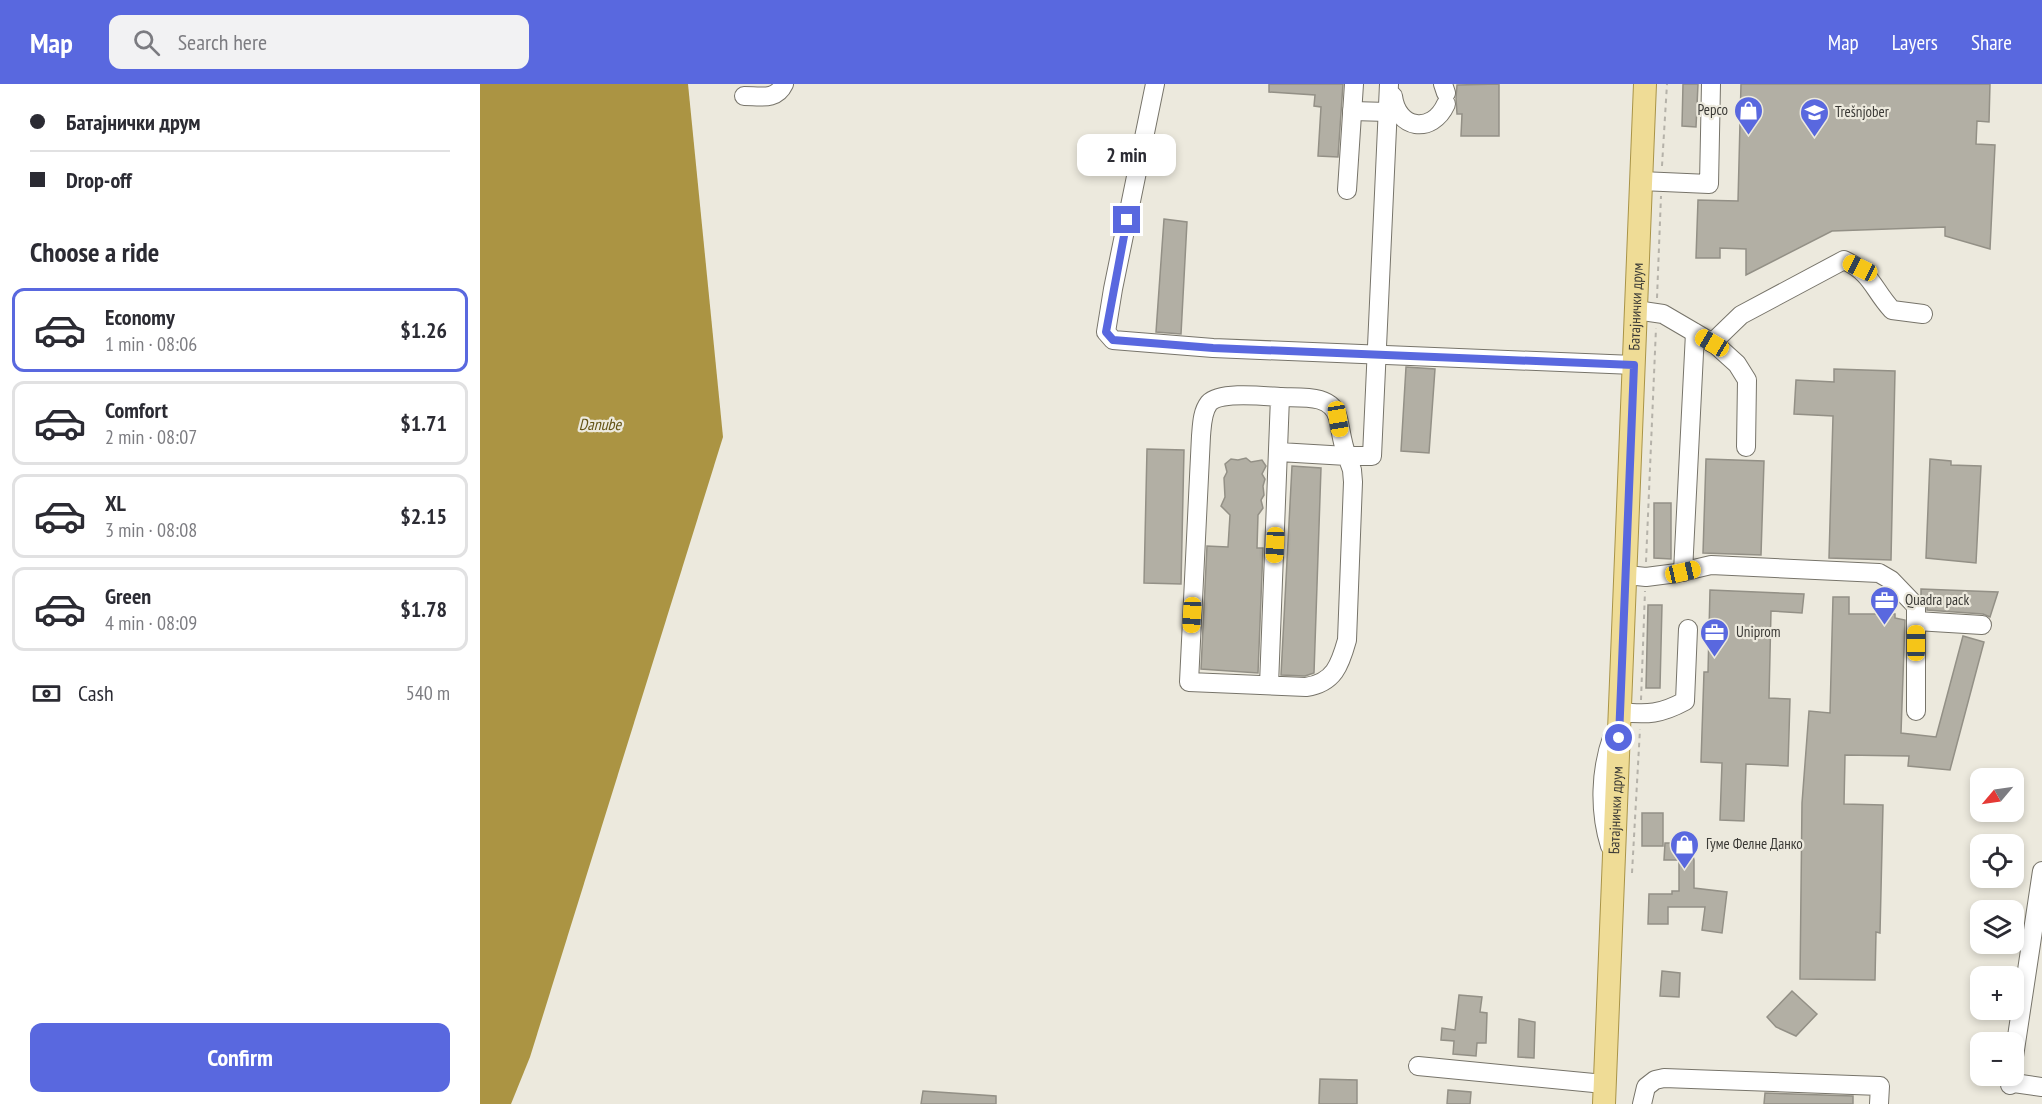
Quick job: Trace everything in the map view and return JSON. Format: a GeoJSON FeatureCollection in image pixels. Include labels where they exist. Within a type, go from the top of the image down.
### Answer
{"type":"FeatureCollection","features":[{"type":"Feature","properties":{"kind":"main road","name":"Батајнички друм"},"geometry":{"type":"LineString","coordinates":[[1604,1094],[1613,858],[1627,714],[1636,576],[1634,365],[1646,312],[1652,181],[1645,84]]}},
{"type":"Feature","properties":{"kind":"street"},"geometry":{"type":"LineString","coordinates":[[744,96],[774,96],[784,84]]}},
{"type":"Feature","properties":{"kind":"street"},"geometry":{"type":"LineString","coordinates":[[1155,84],[1113,288],[1106,332],[1113,340],[1213,348],[1634,365]]}},
{"type":"Feature","properties":{"kind":"street"},"geometry":{"type":"LineString","coordinates":[[1347,190],[1353,84]]}},
{"type":"Feature","properties":{"kind":"street"},"geometry":{"type":"LineString","coordinates":[[1389,84],[1392,111]]}},
{"type":"Feature","properties":{"kind":"street"},"geometry":{"type":"LineString","coordinates":[[1279,452],[1372,456],[1393,96],[1397,84]]}},
{"type":"Feature","properties":{"kind":"street"},"geometry":{"type":"LineString","coordinates":[[1652,181],[1709,184],[1711,84]]}},
{"type":"Feature","properties":{"kind":"street"},"geometry":{"type":"LineString","coordinates":[[1352,111],[1392,111],[1404,119],[1421,124],[1429,123],[1437,118],[1445,94]]}},
{"type":"Feature","properties":{"kind":"street"},"geometry":{"type":"LineString","coordinates":[[1712,343],[1741,315],[1844,260],[1860,268],[1869,276],[1879,296],[1892,310],[1923,314]]}},
{"type":"Feature","properties":{"kind":"street"},"geometry":{"type":"LineString","coordinates":[[1646,312],[1663,314],[1727,353],[1737,364],[1747,380],[1746,447]]}},
{"type":"Feature","properties":{"kind":"street"},"geometry":{"type":"LineString","coordinates":[[1683,572],[1695,333]]}},
{"type":"Feature","properties":{"kind":"street"},"geometry":{"type":"LineString","coordinates":[[1220,397],[1280,397],[1316,398],[1329,403],[1336,413],[1347,456],[1353,482],[1347,640],[1342,658],[1332,675],[1320,684],[1306,687],[1189,682],[1201,436],[1205,412],[1208,404],[1220,397]]}},
{"type":"Feature","properties":{"kind":"street"},"geometry":{"type":"LineString","coordinates":[[1269,685],[1280,397]]}},
{"type":"Feature","properties":{"kind":"street"},"geometry":{"type":"LineString","coordinates":[[1636,576],[1683,572],[1712,565],[1879,573],[1891,580],[1916,606],[1916,711]]}},
{"type":"Feature","properties":{"kind":"street"},"geometry":{"type":"LineString","coordinates":[[1916,621],[1982,625]]}},
{"type":"Feature","properties":{"kind":"street"},"geometry":{"type":"LineString","coordinates":[[1627,714],[1667,711],[1685,701],[1689,629]]}},
{"type":"Feature","properties":{"kind":"street"},"geometry":{"type":"LineString","coordinates":[[2018,1032],[2040,903],[2042,871]]}},
{"type":"Feature","properties":{"kind":"street"},"geometry":{"type":"LineString","coordinates":[[1418,1066],[1604,1094]]}},
{"type":"Feature","properties":{"kind":"street"},"geometry":{"type":"LineString","coordinates":[[1642,1104],[1646,1087],[1655,1080],[1664,1078],[1880,1086],[1879,1104]]}},
{"type":"Feature","properties":{"kind":"street"},"geometry":{"type":"LineString","coordinates":[[2024,1084],[2042,1087]]}},
{"type":"Feature","properties":{"kind":"path"},"geometry":{"type":"LineString","coordinates":[[1632,875],[1627,714],[1636,576],[1652,181],[1667,84]]}},
{"type":"Feature","properties":{"kind":"water","name":"Danube"},"geometry":{"type":"Polygon","coordinates":[[[480,84],[688,84],[723,437],[530,1057],[511,1104],[480,1104],[480,84]]]}},
{"type":"Feature","properties":{"kind":"building"},"geometry":{"type":"Polygon","coordinates":[[[1269,84],[1343,84],[1338,157],[1318,156],[1321,107],[1314,106],[1315,95],[1269,92],[1269,84]]]}},
{"type":"Feature","properties":{"kind":"building"},"geometry":{"type":"Polygon","coordinates":[[[1499,84],[1499,136],[1461,136],[1462,114],[1457,114],[1457,85],[1499,84]]]}},
{"type":"Feature","properties":{"kind":"building"},"geometry":{"type":"Polygon","coordinates":[[[1683,84],[1698,84],[1696,127],[1682,126],[1683,84]]]}},
{"type":"Feature","properties":{"kind":"building"},"geometry":{"type":"Polygon","coordinates":[[[1741,84],[1990,84],[1989,122],[1977,121],[1976,144],[1995,145],[1990,249],[1945,236],[1945,227],[1832,231],[1746,275],[1746,249],[1720,248],[1720,258],[1696,258],[1698,200],[1738,201],[1741,84]]]}},
{"type":"Feature","properties":{"kind":"building"},"geometry":{"type":"Polygon","coordinates":[[[1164,219],[1187,222],[1181,334],[1156,332],[1164,219]]]}},
{"type":"Feature","properties":{"kind":"building"},"geometry":{"type":"Polygon","coordinates":[[[1406,367],[1435,369],[1429,453],[1401,451],[1406,367]]]}},
{"type":"Feature","properties":{"kind":"building"},"geometry":{"type":"Polygon","coordinates":[[[1834,369],[1895,371],[1891,560],[1829,558],[1833,416],[1794,414],[1796,380],[1834,382],[1834,369]]]}},
{"type":"Feature","properties":{"kind":"building"},"geometry":{"type":"Polygon","coordinates":[[[1147,449],[1184,450],[1181,584],[1144,583],[1147,449]]]}},
{"type":"Feature","properties":{"kind":"building"},"geometry":{"type":"Polygon","coordinates":[[[1246,458],[1251,462],[1262,460],[1266,466],[1262,474],[1265,479],[1264,495],[1261,500],[1263,508],[1258,515],[1257,548],[1263,548],[1258,673],[1201,669],[1207,546],[1228,547],[1230,515],[1221,506],[1225,497],[1224,478],[1227,472],[1225,464],[1231,459],[1246,458]]]}},
{"type":"Feature","properties":{"kind":"building"},"geometry":{"type":"Polygon","coordinates":[[[1706,459],[1764,461],[1761,555],[1703,553],[1706,459]]]}},
{"type":"Feature","properties":{"kind":"building"},"geometry":{"type":"Polygon","coordinates":[[[1930,459],[1951,461],[1951,465],[1981,466],[1976,563],[1926,558],[1930,459]]]}},
{"type":"Feature","properties":{"kind":"building"},"geometry":{"type":"Polygon","coordinates":[[[1292,466],[1321,468],[1314,673],[1305,676],[1281,675],[1292,466]]]}},
{"type":"Feature","properties":{"kind":"building"},"geometry":{"type":"Polygon","coordinates":[[[1654,503],[1671,503],[1671,559],[1654,558],[1654,503]]]}},
{"type":"Feature","properties":{"kind":"building"},"geometry":{"type":"Polygon","coordinates":[[[1921,589],[1998,592],[1990,617],[1983,614],[1927,610],[1921,589]]]}},
{"type":"Feature","properties":{"kind":"building"},"geometry":{"type":"Polygon","coordinates":[[[1710,590],[1804,594],[1802,613],[1771,611],[1769,698],[1790,699],[1788,766],[1746,764],[1744,821],[1720,820],[1722,763],[1701,762],[1704,672],[1708,672],[1710,590]]]}},
{"type":"Feature","properties":{"kind":"building"},"geometry":{"type":"Polygon","coordinates":[[[1833,597],[1849,597],[1849,614],[1895,614],[1895,618],[1905,620],[1901,733],[1936,737],[1963,636],[1984,642],[1950,770],[1908,766],[1909,756],[1845,755],[1844,804],[1883,805],[1880,933],[1876,932],[1875,980],[1800,979],[1802,803],[1809,711],[1830,713],[1833,597]]]}},
{"type":"Feature","properties":{"kind":"building"},"geometry":{"type":"Polygon","coordinates":[[[1648,605],[1662,605],[1660,688],[1646,688],[1648,605]]]}},
{"type":"Feature","properties":{"kind":"building"},"geometry":{"type":"Polygon","coordinates":[[[1642,813],[1663,813],[1663,846],[1642,846],[1642,813]]]}},
{"type":"Feature","properties":{"kind":"building"},"geometry":{"type":"Polygon","coordinates":[[[1665,843],[1690,843],[1694,860],[1694,888],[1727,892],[1722,933],[1702,930],[1705,907],[1668,907],[1668,924],[1648,924],[1649,894],[1672,894],[1672,891],[1679,891],[1679,860],[1664,860],[1665,843]]]}},
{"type":"Feature","properties":{"kind":"building"},"geometry":{"type":"Polygon","coordinates":[[[1662,971],[1680,973],[1679,997],[1660,996],[1662,971]]]}},
{"type":"Feature","properties":{"kind":"building"},"geometry":{"type":"Polygon","coordinates":[[[1792,991],[1817,1014],[1796,1036],[1776,1027],[1767,1017],[1792,991]]]}},
{"type":"Feature","properties":{"kind":"building"},"geometry":{"type":"Polygon","coordinates":[[[1459,995],[1482,997],[1480,1012],[1487,1013],[1486,1043],[1477,1043],[1476,1056],[1453,1054],[1454,1041],[1441,1040],[1442,1028],[1455,1030],[1459,995]]]}},
{"type":"Feature","properties":{"kind":"building"},"geometry":{"type":"Polygon","coordinates":[[[1519,1019],[1535,1022],[1534,1058],[1518,1057],[1519,1019]]]}},
{"type":"Feature","properties":{"kind":"building"},"geometry":{"type":"Polygon","coordinates":[[[1320,1079],[1357,1080],[1357,1104],[1319,1104],[1320,1079]]]}},
{"type":"Feature","properties":{"kind":"building"},"geometry":{"type":"Polygon","coordinates":[[[1448,1090],[1471,1092],[1470,1104],[1447,1104],[1448,1090]]]}},
{"type":"Feature","properties":{"kind":"building"},"geometry":{"type":"Polygon","coordinates":[[[923,1091],[996,1096],[996,1104],[921,1104],[923,1091]]]}},
{"type":"Feature","properties":{"kind":"building"},"geometry":{"type":"Polygon","coordinates":[[[1765,1093],[1853,1096],[1853,1104],[1764,1104],[1765,1093]]]}},
{"type":"Feature","properties":{"kind":"place","name":"Pepco"},"geometry":{"type":"Point","coordinates":[1749,136]}},
{"type":"Feature","properties":{"kind":"place","name":"Trešnjober"},"geometry":{"type":"Point","coordinates":[1814,138]}},
{"type":"Feature","properties":{"kind":"place","name":"Quadra pack"},"geometry":{"type":"Point","coordinates":[1884,626]}},
{"type":"Feature","properties":{"kind":"place","name":"Uniprom"},"geometry":{"type":"Point","coordinates":[1715,658]}},
{"type":"Feature","properties":{"kind":"place","name":"Гуме Фелне Данко"},"geometry":{"type":"Point","coordinates":[1685,870]}},
{"type":"Feature","properties":{"kind":"route"},"geometry":{"type":"LineString","coordinates":[[1127,220],[1106,332],[1113,340],[1213,348],[1634,365],[1619,738]]}}]}
